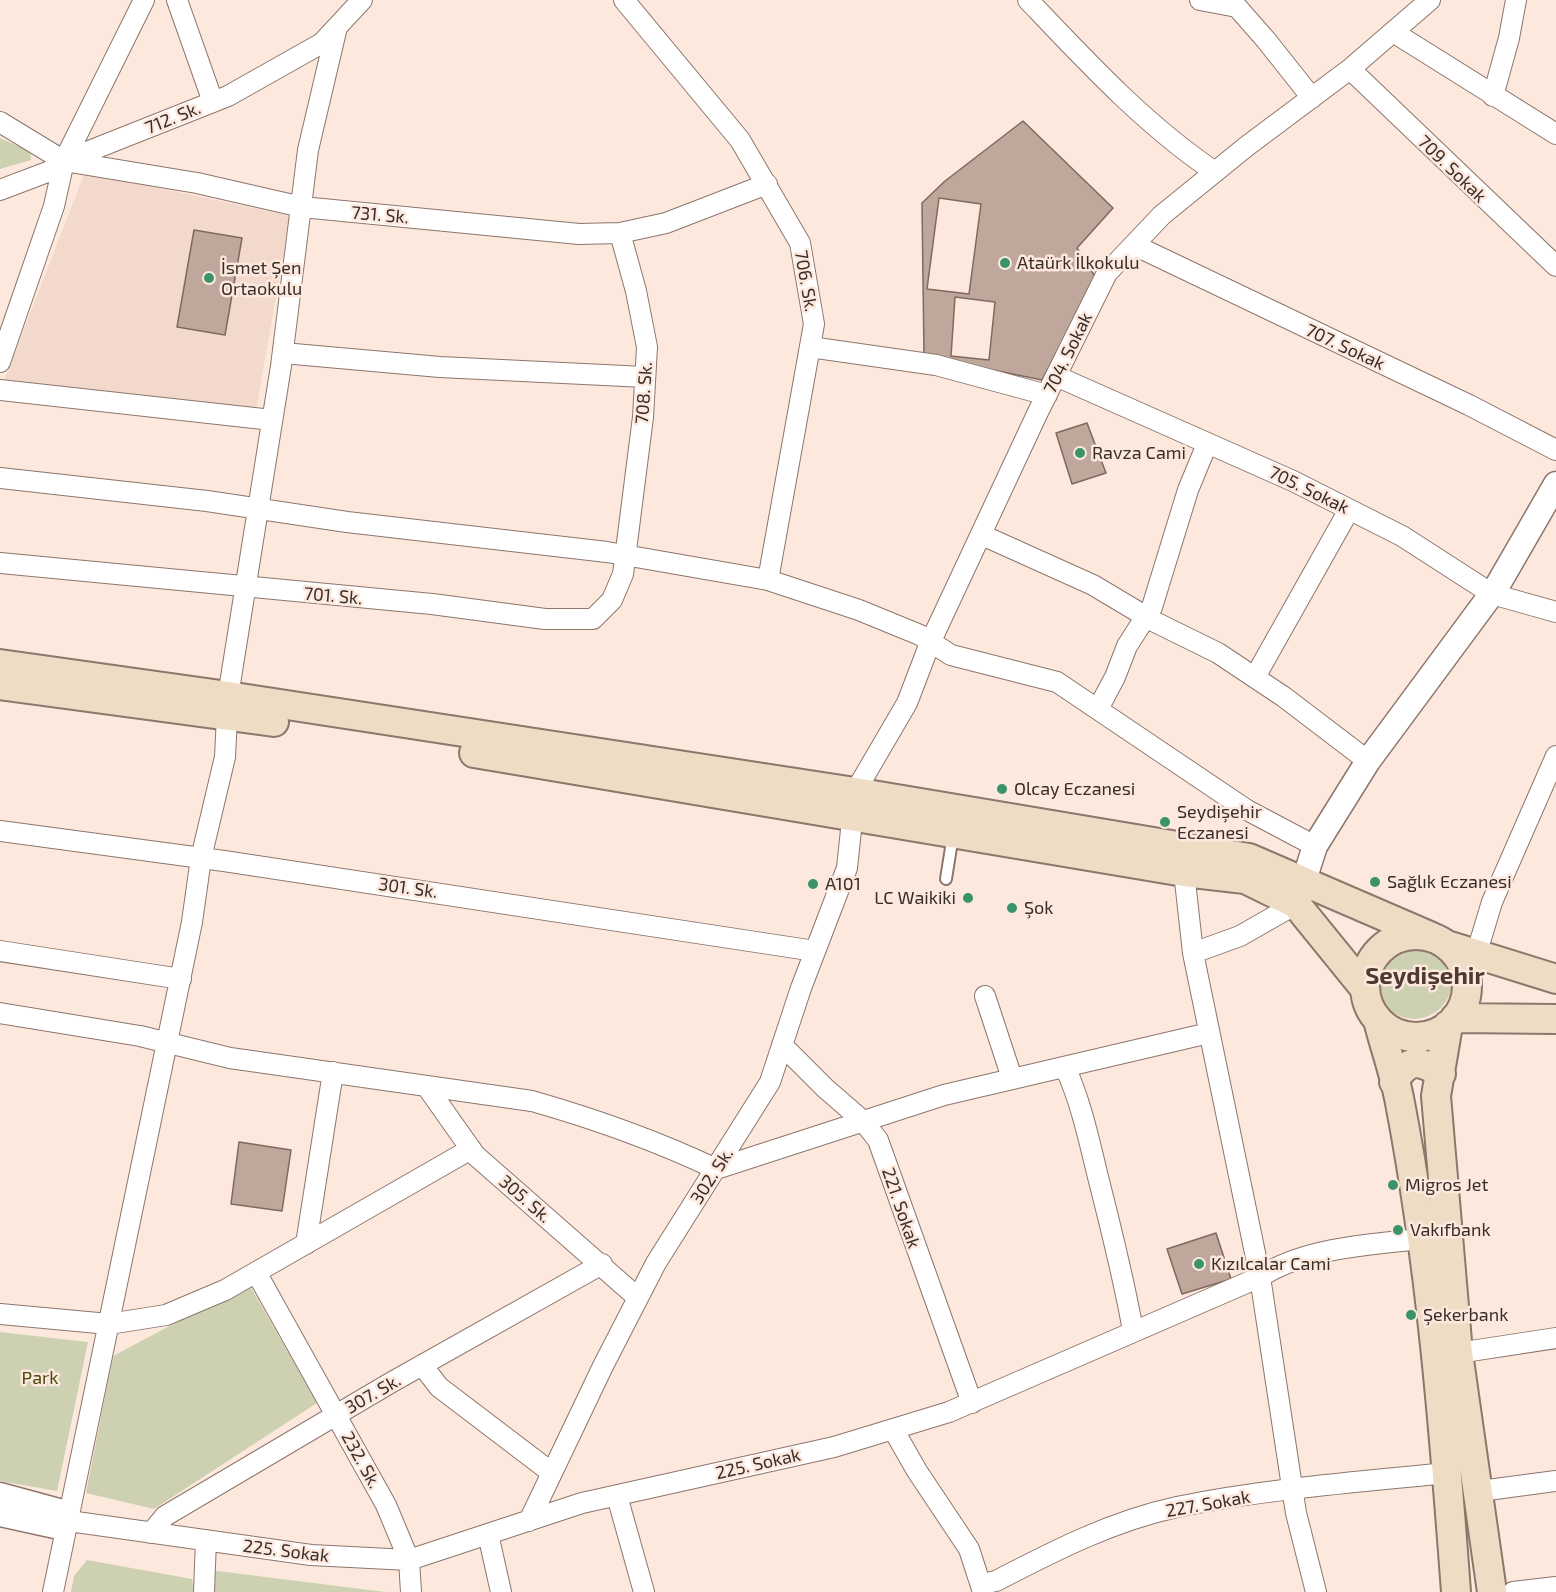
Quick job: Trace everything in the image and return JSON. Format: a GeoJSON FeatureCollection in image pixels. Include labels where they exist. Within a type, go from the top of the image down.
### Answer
{"type":"FeatureCollection","features":[{"type":"Feature","properties":{"kind":"main road"},"geometry":{"type":"LineString","coordinates":[[0,664],[228,706],[852,804],[1249,858],[1300,892],[1333,949],[1365,989]]}},
{"type":"Feature","properties":{"kind":"main road"},"geometry":{"type":"LineString","coordinates":[[0,685],[228,706]]}},
{"type":"Feature","properties":{"kind":"main road"},"geometry":{"type":"LineString","coordinates":[[852,804],[954,833],[1184,872],[1245,879],[1300,892],[1374,912],[1476,955],[1556,979]]}},
{"type":"Feature","properties":{"kind":"main road"},"geometry":{"type":"LineString","coordinates":[[1333,949],[1351,946],[1371,936],[1375,927],[1374,912]]}},
{"type":"Feature","properties":{"kind":"main road"},"geometry":{"type":"LineString","coordinates":[[1492,1592],[1480,1491],[1458,1353],[1436,1096],[1452,1022],[1463,1004],[1466,980],[1458,957],[1439,941],[1416,935],[1399,937],[1384,945],[1373,957],[1366,972],[1365,989],[1368,1005],[1378,1020],[1390,1030],[1412,1036],[1435,1033],[1452,1022],[1556,1018]]}},
{"type":"Feature","properties":{"kind":"main road"},"geometry":{"type":"LineString","coordinates":[[1378,1020],[1394,1082],[1422,1239],[1447,1473],[1456,1592]]}},
{"type":"Feature","properties":{"kind":"main road"},"geometry":{"type":"LineString","coordinates":[[1394,1082],[1401,1068],[1413,1063],[1428,1065],[1441,1074]]}},
{"type":"Feature","properties":{"kind":"street"},"geometry":{"type":"LineString","coordinates":[[0,362],[5,335],[54,206],[64,161],[144,0]]}},
{"type":"Feature","properties":{"kind":"street"},"geometry":{"type":"LineString","coordinates":[[177,0],[213,102]]}},
{"type":"Feature","properties":{"kind":"street","name":"712. Sk."},"geometry":{"type":"LineString","coordinates":[[0,190],[50,171],[64,161],[213,102],[322,43],[362,0]]}},
{"type":"Feature","properties":{"kind":"street","name":"706. Sk."},"geometry":{"type":"LineString","coordinates":[[624,0],[740,140],[800,243],[814,324],[768,580]]}},
{"type":"Feature","properties":{"kind":"street"},"geometry":{"type":"LineString","coordinates":[[1028,0],[1176,146],[1215,172]]}},
{"type":"Feature","properties":{"kind":"street"},"geometry":{"type":"LineString","coordinates":[[1200,0],[1241,4],[1312,98]]}},
{"type":"Feature","properties":{"kind":"street","name":"704. Sokak"},"geometry":{"type":"LineString","coordinates":[[852,804],[908,703],[930,643],[1107,273],[1162,215],[1350,69],[1430,0]]}},
{"type":"Feature","properties":{"kind":"street"},"geometry":{"type":"LineString","coordinates":[[1493,96],[1516,0]]}},
{"type":"Feature","properties":{"kind":"street"},"geometry":{"type":"LineString","coordinates":[[53,1592],[181,979],[201,858],[225,757],[228,706],[283,352],[308,150],[337,27]]}},
{"type":"Feature","properties":{"kind":"street"},"geometry":{"type":"LineString","coordinates":[[1393,32],[1556,134]]}},
{"type":"Feature","properties":{"kind":"street","name":"709. Sokak"},"geometry":{"type":"LineString","coordinates":[[1350,69],[1556,266]]}},
{"type":"Feature","properties":{"kind":"street","name":"731. Sk."},"geometry":{"type":"LineString","coordinates":[[0,122],[64,161],[197,183],[302,207],[579,234],[620,233],[666,224],[767,184]]}},
{"type":"Feature","properties":{"kind":"street","name":"708. Sk."},"geometry":{"type":"LineString","coordinates":[[620,233],[636,291],[647,347],[626,555]]}},
{"type":"Feature","properties":{"kind":"street","name":"707. Sokak"},"geometry":{"type":"LineString","coordinates":[[1134,245],[1469,405],[1556,450]]}},
{"type":"Feature","properties":{"kind":"street"},"geometry":{"type":"LineString","coordinates":[[810,347],[936,365],[1047,395]]}},
{"type":"Feature","properties":{"kind":"street"},"geometry":{"type":"LineString","coordinates":[[283,352],[440,367],[612,377],[645,376]]}},
{"type":"Feature","properties":{"kind":"street","name":"705. Sokak"},"geometry":{"type":"LineString","coordinates":[[1056,376],[1079,384],[1207,444],[1293,481],[1402,536],[1492,594],[1556,612]]}},
{"type":"Feature","properties":{"kind":"street"},"geometry":{"type":"LineString","coordinates":[[0,390],[272,420]]}},
{"type":"Feature","properties":{"kind":"street"},"geometry":{"type":"LineString","coordinates":[[1098,709],[1115,677],[1127,646],[1146,617],[1161,585],[1188,490],[1207,444]]}},
{"type":"Feature","properties":{"kind":"street"},"geometry":{"type":"LineString","coordinates":[[0,478],[626,555],[768,580],[859,610],[920,635],[951,655],[1057,682],[1247,810],[1315,846]]}},
{"type":"Feature","properties":{"kind":"street"},"geometry":{"type":"LineString","coordinates":[[1193,953],[1240,936],[1300,892],[1315,846],[1368,761],[1492,594],[1553,498]]}},
{"type":"Feature","properties":{"kind":"street"},"geometry":{"type":"LineString","coordinates":[[1255,677],[1349,510]]}},
{"type":"Feature","properties":{"kind":"street"},"geometry":{"type":"LineString","coordinates":[[981,535],[1093,585],[1146,617],[1218,653],[1255,677],[1368,761]]}},
{"type":"Feature","properties":{"kind":"street","name":"701. Sk."},"geometry":{"type":"LineString","coordinates":[[0,563],[432,604],[545,620],[593,619],[612,600],[623,574],[626,555]]}},
{"type":"Feature","properties":{"kind":"street"},"geometry":{"type":"LineString","coordinates":[[1476,955],[1492,902],[1555,760]]}},
{"type":"Feature","properties":{"kind":"street","name":"302. Sk."},"geometry":{"type":"LineString","coordinates":[[529,1521],[656,1263],[770,1082],[815,951],[847,868],[852,804]]}},
{"type":"Feature","properties":{"kind":"street","name":"301. Sk."},"geometry":{"type":"LineString","coordinates":[[0,831],[201,858],[815,951]]}},
{"type":"Feature","properties":{"kind":"street"},"geometry":{"type":"LineString","coordinates":[[1184,872],[1193,953],[1260,1277],[1292,1490],[1316,1592]]}},
{"type":"Feature","properties":{"kind":"street"},"geometry":{"type":"LineString","coordinates":[[0,951],[181,979]]}},
{"type":"Feature","properties":{"kind":"street"},"geometry":{"type":"LineString","coordinates":[[985,996],[1010,1072]]}},
{"type":"Feature","properties":{"kind":"street"},"geometry":{"type":"LineString","coordinates":[[0,1013],[140,1036],[230,1058],[532,1101],[580,1115],[677,1151],[716,1169],[944,1095],[1208,1032]]}},
{"type":"Feature","properties":{"kind":"street"},"geometry":{"type":"LineString","coordinates":[[863,1121],[874,1110],[903,1100],[1010,1072],[1208,1032]]}},
{"type":"Feature","properties":{"kind":"street","name":"221. Sokak"},"geometry":{"type":"LineString","coordinates":[[782,1045],[825,1088],[863,1121],[878,1140],[972,1403]]}},
{"type":"Feature","properties":{"kind":"street"},"geometry":{"type":"LineString","coordinates":[[1065,1067],[1076,1090],[1090,1142],[1124,1279],[1133,1331]]}},
{"type":"Feature","properties":{"kind":"street"},"geometry":{"type":"LineString","coordinates":[[306,1244],[333,1072]]}},
{"type":"Feature","properties":{"kind":"street","name":"305. Sk."},"geometry":{"type":"LineString","coordinates":[[427,1087],[471,1149],[638,1298]]}},
{"type":"Feature","properties":{"kind":"street"},"geometry":{"type":"LineString","coordinates":[[0,1314],[109,1324],[166,1315],[225,1290],[471,1149]]}},
{"type":"Feature","properties":{"kind":"street","name":"225. Sokak"},"geometry":{"type":"LineString","coordinates":[[69,1521],[311,1555],[408,1560],[529,1521],[617,1496],[834,1447],[892,1429],[972,1403],[1260,1277],[1278,1265],[1354,1246],[1422,1239]]}},
{"type":"Feature","properties":{"kind":"street","name":"307. Sk."},"geometry":{"type":"LineString","coordinates":[[151,1533],[165,1516],[422,1365],[602,1264]]}},
{"type":"Feature","properties":{"kind":"street","name":"232. Sk."},"geometry":{"type":"LineString","coordinates":[[256,1272],[386,1505],[408,1560],[411,1592]]}},
{"type":"Feature","properties":{"kind":"street"},"geometry":{"type":"LineString","coordinates":[[1458,1353],[1556,1338]]}},
{"type":"Feature","properties":{"kind":"street"},"geometry":{"type":"LineString","coordinates":[[422,1365],[439,1387],[552,1473]]}},
{"type":"Feature","properties":{"kind":"street"},"geometry":{"type":"LineString","coordinates":[[892,1429],[969,1549],[983,1588]]}},
{"type":"Feature","properties":{"kind":"street","name":"227. Sokak"},"geometry":{"type":"LineString","coordinates":[[983,1588],[1081,1537],[1175,1507],[1292,1490],[1447,1473]]}},
{"type":"Feature","properties":{"kind":"street"},"geometry":{"type":"LineString","coordinates":[[1480,1491],[1556,1481]]}},
{"type":"Feature","properties":{"kind":"street"},"geometry":{"type":"LineString","coordinates":[[0,1495],[59,1511],[69,1521]]}},
{"type":"Feature","properties":{"kind":"street"},"geometry":{"type":"LineString","coordinates":[[617,1496],[644,1592]]}},
{"type":"Feature","properties":{"kind":"street"},"geometry":{"type":"LineString","coordinates":[[0,1514],[55,1526],[69,1521]]}},
{"type":"Feature","properties":{"kind":"street"},"geometry":{"type":"LineString","coordinates":[[488,1534],[501,1592]]}},
{"type":"Feature","properties":{"kind":"street"},"geometry":{"type":"LineString","coordinates":[[204,1592],[206,1540]]}},
{"type":"Feature","properties":{"kind":"street"},"geometry":{"type":"LineString","coordinates":[[1513,1592],[1556,1587]]}},
{"type":"Feature","properties":{"kind":"lane"},"geometry":{"type":"LineString","coordinates":[[946,879],[954,833]]}},
{"type":"Feature","properties":{"kind":"shaded area"},"geometry":{"type":"Polygon","coordinates":[[[85,172],[290,216],[256,411],[3,383],[85,172]]]}},
{"type":"Feature","properties":{"kind":"green space"},"geometry":{"type":"Polygon","coordinates":[[[0,138],[30,151],[31,160],[0,169],[0,138]]]}},
{"type":"Feature","properties":{"kind":"green space"},"geometry":{"type":"Polygon","coordinates":[[[1414,943],[1428,946],[1441,954],[1449,967],[1452,981],[1449,995],[1441,1008],[1428,1016],[1414,1019],[1400,1016],[1387,1008],[1379,995],[1376,981],[1379,967],[1387,954],[1400,946],[1414,943]]]}},
{"type":"Feature","properties":{"kind":"green space"},"geometry":{"type":"Polygon","coordinates":[[[249,1284],[317,1403],[154,1509],[86,1493],[113,1356],[249,1284]]]}},
{"type":"Feature","properties":{"kind":"green space","name":"Park"},"geometry":{"type":"Polygon","coordinates":[[[0,1332],[88,1342],[57,1491],[0,1481],[0,1332]]]}},
{"type":"Feature","properties":{"kind":"green space"},"geometry":{"type":"Polygon","coordinates":[[[87,1560],[192,1579],[194,1592],[71,1592],[74,1576],[87,1560]]]}},
{"type":"Feature","properties":{"kind":"green space"},"geometry":{"type":"Polygon","coordinates":[[[210,1570],[385,1592],[211,1592],[210,1570]]]}},
{"type":"Feature","properties":{"kind":"building","name":"Ataürk İlkokulu"},"geometry":{"type":"Polygon","coordinates":[[[1023,121],[1113,208],[1077,248],[1096,278],[1042,380],[924,356],[922,203],[945,181],[1023,121]]]}},
{"type":"Feature","properties":{"kind":"building"},"geometry":{"type":"Polygon","coordinates":[[[939,198],[981,204],[969,294],[927,289],[939,198]]]}},
{"type":"Feature","properties":{"kind":"building"},"geometry":{"type":"Polygon","coordinates":[[[194,230],[242,238],[225,335],[177,327],[194,230]]]}},
{"type":"Feature","properties":{"kind":"building"},"geometry":{"type":"Polygon","coordinates":[[[955,297],[995,302],[989,360],[951,356],[955,297]]]}},
{"type":"Feature","properties":{"kind":"building","name":"Ravza Cami"},"geometry":{"type":"Polygon","coordinates":[[[1087,423],[1106,473],[1072,484],[1056,433],[1087,423]]]}},
{"type":"Feature","properties":{"kind":"building"},"geometry":{"type":"Polygon","coordinates":[[[239,1142],[291,1150],[282,1211],[231,1204],[239,1142]]]}},
{"type":"Feature","properties":{"kind":"building","name":"Kızılcalar Cami"},"geometry":{"type":"Polygon","coordinates":[[[1216,1233],[1231,1279],[1182,1294],[1167,1249],[1216,1233]]]}},
{"type":"Feature","properties":{"kind":"place","name":"Ataürk İlkokulu"},"geometry":{"type":"Point","coordinates":[1005,263]}},
{"type":"Feature","properties":{"kind":"place","name":"İsmet Şen Ortaokulu"},"geometry":{"type":"Point","coordinates":[209,278]}},
{"type":"Feature","properties":{"kind":"place","name":"Ravza Cami"},"geometry":{"type":"Point","coordinates":[1080,453]}},
{"type":"Feature","properties":{"kind":"place","name":"Olcay Eczanesi"},"geometry":{"type":"Point","coordinates":[1002,789]}},
{"type":"Feature","properties":{"kind":"place","name":"Seydişehir Eczanesi"},"geometry":{"type":"Point","coordinates":[1165,822]}},
{"type":"Feature","properties":{"kind":"place","name":"Sağlık Eczanesi"},"geometry":{"type":"Point","coordinates":[1375,882]}},
{"type":"Feature","properties":{"kind":"place","name":"A101"},"geometry":{"type":"Point","coordinates":[813,884]}},
{"type":"Feature","properties":{"kind":"place","name":"LC Waikiki"},"geometry":{"type":"Point","coordinates":[968,898]}},
{"type":"Feature","properties":{"kind":"place","name":"Şok"},"geometry":{"type":"Point","coordinates":[1012,908]}},
{"type":"Feature","properties":{"kind":"place","name":"Migros Jet"},"geometry":{"type":"Point","coordinates":[1393,1185]}},
{"type":"Feature","properties":{"kind":"place","name":"Vakıfbank"},"geometry":{"type":"Point","coordinates":[1398,1230]}},
{"type":"Feature","properties":{"kind":"place","name":"Kızılcalar Cami"},"geometry":{"type":"Point","coordinates":[1199,1264]}},
{"type":"Feature","properties":{"kind":"place","name":"Şekerbank"},"geometry":{"type":"Point","coordinates":[1411,1315]}},
{"type":"Feature","properties":{"kind":"district","name":"Seydişehir"},"geometry":{"type":"Point","coordinates":[1425,976]}}]}
